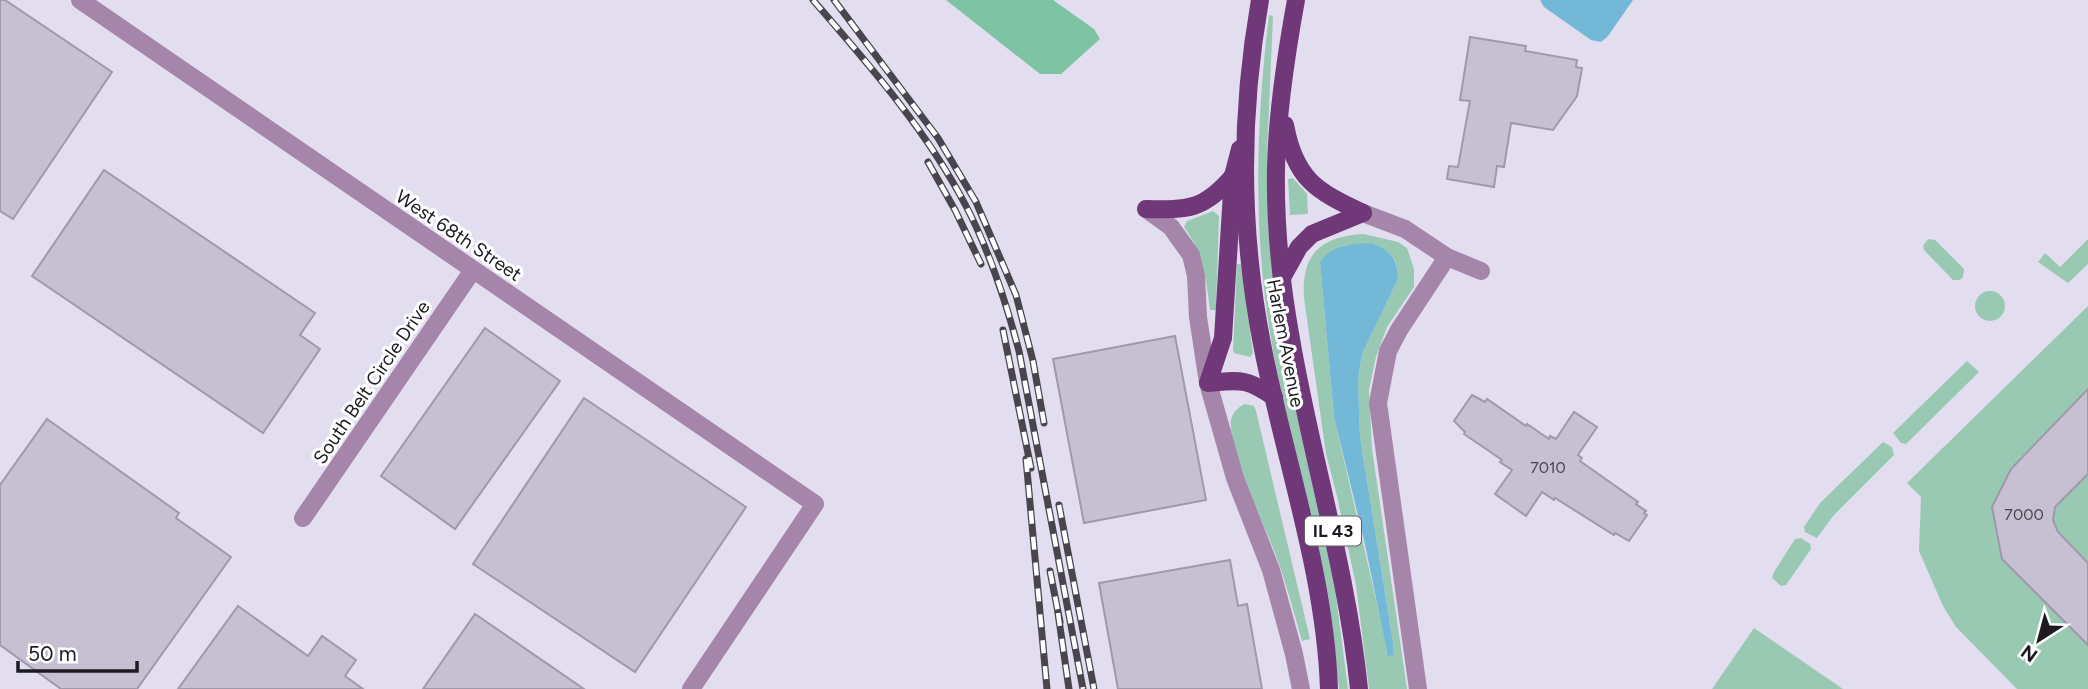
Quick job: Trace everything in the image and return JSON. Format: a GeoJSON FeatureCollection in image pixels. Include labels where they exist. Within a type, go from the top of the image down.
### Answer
{"type":"FeatureCollection","features":[{"type":"Feature","properties":{"kind":"main road","name":"Harlem Avenue"},"geometry":{"type":"LineString","coordinates":[[1260,0],[1251,49],[1245,131],[1247,219],[1252,279],[1261,344],[1318,598],[1328,656],[1329,689]]}},
{"type":"Feature","properties":{"kind":"main road","name":"Harlem Avenue"},"geometry":{"type":"LineString","coordinates":[[1296,0],[1276,169],[1283,276],[1290,335],[1345,592],[1359,689]]}},
{"type":"Feature","properties":{"kind":"main road"},"geometry":{"type":"LineString","coordinates":[[1282,104],[1293,158],[1302,172],[1321,191],[1363,213]]}},
{"type":"Feature","properties":{"kind":"main road"},"geometry":{"type":"LineString","coordinates":[[1245,131],[1233,176],[1223,338],[1208,383],[1242,380],[1256,385],[1274,397]]}},
{"type":"Feature","properties":{"kind":"main road"},"geometry":{"type":"LineString","coordinates":[[1146,209],[1176,210],[1203,203],[1217,195],[1233,176]]}},
{"type":"Feature","properties":{"kind":"main road"},"geometry":{"type":"LineString","coordinates":[[1283,276],[1299,247],[1312,234],[1363,213]]}},
{"type":"Feature","properties":{"kind":"street","name":"West 68th Street"},"geometry":{"type":"LineString","coordinates":[[80,0],[815,504],[691,689]]}},
{"type":"Feature","properties":{"kind":"street"},"geometry":{"type":"LineString","coordinates":[[1146,209],[1171,227],[1191,255],[1196,276],[1198,317],[1208,383],[1235,478],[1271,570],[1301,689]]}},
{"type":"Feature","properties":{"kind":"street"},"geometry":{"type":"LineString","coordinates":[[1363,213],[1405,229],[1447,257],[1481,271]]}},
{"type":"Feature","properties":{"kind":"street"},"geometry":{"type":"LineString","coordinates":[[1418,689],[1378,403],[1388,351],[1447,257]]}},
{"type":"Feature","properties":{"kind":"street","name":"South Belt Circle Drive"},"geometry":{"type":"LineString","coordinates":[[303,518],[473,270]]}},
{"type":"Feature","properties":{"kind":"green space"},"geometry":{"type":"Polygon","coordinates":[[[946,0],[1053,0],[1094,29],[1100,39],[1061,74],[1040,74],[946,0]]]}},
{"type":"Feature","properties":{"kind":"green space"},"geometry":{"type":"Polygon","coordinates":[[[1269,15],[1273,16],[1267,156],[1268,217],[1277,318],[1334,581],[1348,689],[1339,689],[1318,555],[1278,378],[1265,293],[1258,174],[1261,94],[1269,15]]]}},
{"type":"Feature","properties":{"kind":"green space"},"geometry":{"type":"Polygon","coordinates":[[[1293,178],[1307,194],[1308,214],[1290,215],[1288,179],[1293,178]]]}},
{"type":"Feature","properties":{"kind":"green space"},"geometry":{"type":"Polygon","coordinates":[[[1213,211],[1219,216],[1216,310],[1210,310],[1200,256],[1184,227],[1187,221],[1213,211]]]}},
{"type":"Feature","properties":{"kind":"green space"},"geometry":{"type":"Polygon","coordinates":[[[1364,234],[1398,242],[1407,248],[1414,269],[1414,287],[1387,327],[1376,357],[1369,390],[1372,449],[1407,689],[1369,689],[1356,585],[1326,454],[1304,298],[1306,270],[1310,259],[1325,244],[1364,234]],[[1372,243],[1342,246],[1320,262],[1334,417],[1389,656],[1394,654],[1393,643],[1360,437],[1358,379],[1362,354],[1398,279],[1398,271],[1395,260],[1389,253],[1372,243]]]}},
{"type":"Feature","properties":{"kind":"green space"},"geometry":{"type":"Polygon","coordinates":[[[1928,239],[1935,240],[1964,269],[1960,280],[1953,280],[1924,250],[1923,246],[1928,239]]]}},
{"type":"Feature","properties":{"kind":"green space"},"geometry":{"type":"Polygon","coordinates":[[[2088,239],[2088,264],[2068,283],[2038,262],[2045,253],[2060,267],[2088,239]]]}},
{"type":"Feature","properties":{"kind":"green space"},"geometry":{"type":"Polygon","coordinates":[[[1237,264],[1241,264],[1253,353],[1250,357],[1234,353],[1233,349],[1237,264]]]}},
{"type":"Feature","properties":{"kind":"green space"},"geometry":{"type":"Polygon","coordinates":[[[1990,291],[1996,292],[2004,300],[2004,312],[1996,320],[1990,321],[1984,320],[1976,312],[1975,306],[1976,300],[1984,292],[1990,291]]]}},
{"type":"Feature","properties":{"kind":"green space"},"geometry":{"type":"Polygon","coordinates":[[[2088,306],[2088,689],[2017,689],[1956,627],[1943,606],[1919,551],[1921,497],[1907,483],[2088,306]]]}},
{"type":"Feature","properties":{"kind":"green space"},"geometry":{"type":"Polygon","coordinates":[[[1967,361],[1979,372],[1906,444],[1901,443],[1893,433],[1967,361]]]}},
{"type":"Feature","properties":{"kind":"green space"},"geometry":{"type":"Polygon","coordinates":[[[1245,404],[1254,406],[1256,411],[1310,639],[1302,641],[1273,548],[1234,447],[1231,420],[1236,410],[1245,404]]]}},
{"type":"Feature","properties":{"kind":"green space"},"geometry":{"type":"Polygon","coordinates":[[[1883,442],[1892,447],[1894,455],[1833,516],[1817,538],[1805,532],[1804,527],[1820,503],[1883,442]]]}},
{"type":"Feature","properties":{"kind":"green space"},"geometry":{"type":"Polygon","coordinates":[[[1801,538],[1810,544],[1811,549],[1786,585],[1781,586],[1772,578],[1774,572],[1795,539],[1801,538]]]}},
{"type":"Feature","properties":{"kind":"green space"},"geometry":{"type":"Polygon","coordinates":[[[1754,628],[1843,689],[1712,689],[1754,628]]]}},
{"type":"Feature","properties":{"kind":"water"},"geometry":{"type":"Polygon","coordinates":[[[1540,0],[1633,0],[1601,42],[1591,40],[1544,7],[1540,0]]]}},
{"type":"Feature","properties":{"kind":"water"},"geometry":{"type":"Polygon","coordinates":[[[1372,243],[1384,249],[1395,260],[1398,279],[1362,354],[1358,379],[1360,437],[1393,643],[1394,655],[1388,656],[1364,540],[1334,417],[1320,262],[1337,248],[1372,243]]]}},
{"type":"Feature","properties":{"kind":"building"},"geometry":{"type":"Polygon","coordinates":[[[0,0],[5,0],[112,72],[13,219],[0,211],[0,0]]]}},
{"type":"Feature","properties":{"kind":"building"},"geometry":{"type":"Polygon","coordinates":[[[1470,37],[1526,46],[1525,51],[1577,60],[1576,67],[1582,68],[1577,96],[1553,130],[1511,123],[1504,167],[1497,166],[1494,187],[1447,179],[1449,166],[1458,167],[1470,101],[1460,100],[1470,37]]]}},
{"type":"Feature","properties":{"kind":"building"},"geometry":{"type":"Polygon","coordinates":[[[104,170],[315,313],[300,335],[320,349],[263,433],[32,276],[104,170]]]}},
{"type":"Feature","properties":{"kind":"building"},"geometry":{"type":"Polygon","coordinates":[[[485,328],[560,381],[455,529],[381,476],[485,328]]]}},
{"type":"Feature","properties":{"kind":"building"},"geometry":{"type":"Polygon","coordinates":[[[1175,336],[1206,500],[1084,523],[1053,359],[1175,336]]]}},
{"type":"Feature","properties":{"kind":"building"},"geometry":{"type":"Polygon","coordinates":[[[2088,389],[2088,474],[2055,507],[2053,520],[2058,532],[2088,563],[2088,645],[2002,559],[1992,507],[2011,469],[2088,389]]]}},
{"type":"Feature","properties":{"kind":"building"},"geometry":{"type":"Polygon","coordinates":[[[1472,395],[1485,402],[1487,399],[1549,439],[1550,436],[1556,439],[1574,412],[1597,427],[1578,455],[1582,458],[1580,461],[1638,502],[1636,504],[1646,511],[1644,513],[1647,515],[1629,541],[1615,533],[1614,535],[1542,492],[1526,516],[1495,494],[1512,470],[1464,434],[1454,421],[1472,395]]]}},
{"type":"Feature","properties":{"kind":"building"},"geometry":{"type":"Polygon","coordinates":[[[584,398],[746,507],[635,672],[473,564],[584,398]]]}},
{"type":"Feature","properties":{"kind":"building"},"geometry":{"type":"Polygon","coordinates":[[[47,419],[179,513],[176,518],[231,557],[137,689],[61,689],[0,645],[0,485],[47,419]]]}},
{"type":"Feature","properties":{"kind":"building"},"geometry":{"type":"Polygon","coordinates":[[[1230,560],[1238,606],[1247,604],[1262,689],[1118,689],[1099,583],[1230,560]]]}},
{"type":"Feature","properties":{"kind":"building"},"geometry":{"type":"Polygon","coordinates":[[[238,606],[308,656],[322,636],[356,660],[345,676],[363,689],[178,689],[238,606]]]}},
{"type":"Feature","properties":{"kind":"building"},"geometry":{"type":"Polygon","coordinates":[[[475,614],[584,689],[423,689],[475,614]]]}},
{"type":"Feature","properties":{"kind":"railway"},"geometry":{"type":"LineString","coordinates":[[813,0],[895,98],[933,150],[975,223],[990,259],[1019,351],[1083,689]]}},
{"type":"Feature","properties":{"kind":"railway"},"geometry":{"type":"LineString","coordinates":[[834,0],[938,138],[976,202],[1016,295],[1033,361],[1044,423]]}},
{"type":"Feature","properties":{"kind":"railway"},"geometry":{"type":"LineString","coordinates":[[928,162],[981,264]]}},
{"type":"Feature","properties":{"kind":"railway"},"geometry":{"type":"LineString","coordinates":[[1003,330],[1031,468]]}},
{"type":"Feature","properties":{"kind":"railway"},"geometry":{"type":"LineString","coordinates":[[1026,459],[1047,689]]}},
{"type":"Feature","properties":{"kind":"railway"},"geometry":{"type":"LineString","coordinates":[[1059,505],[1094,689]]}},
{"type":"Feature","properties":{"kind":"railway"},"geometry":{"type":"LineString","coordinates":[[1050,571],[1060,622]]}},
{"type":"Feature","properties":{"kind":"railway"},"geometry":{"type":"LineString","coordinates":[[1058,613],[1069,689]]}}]}
